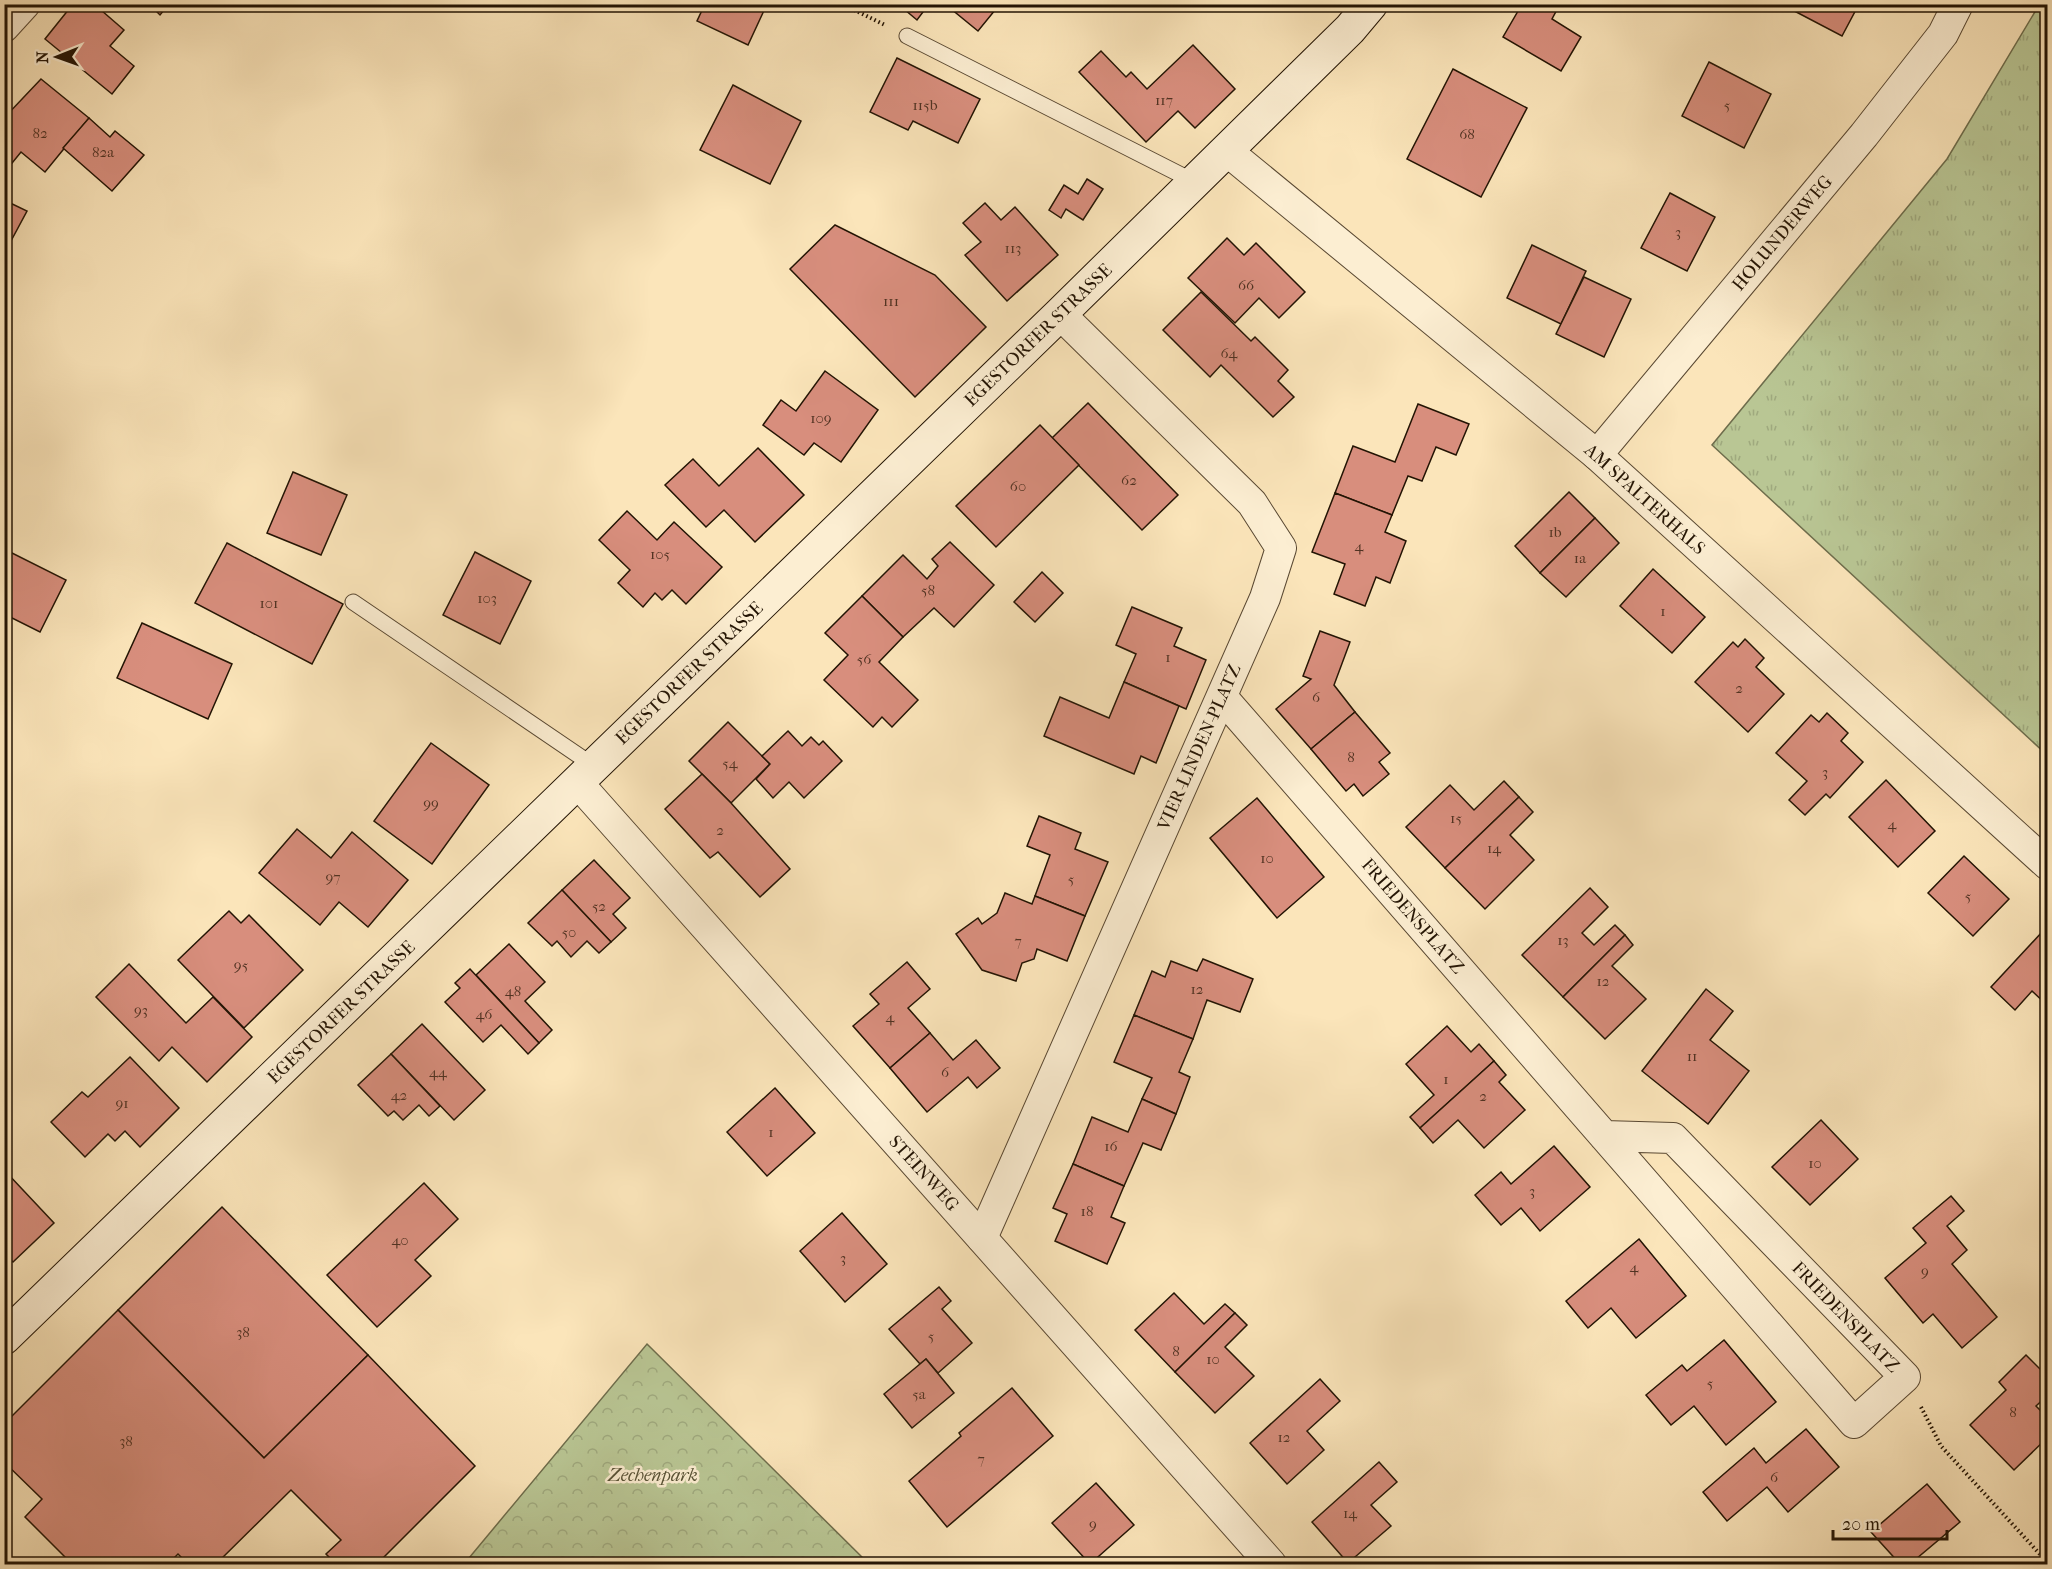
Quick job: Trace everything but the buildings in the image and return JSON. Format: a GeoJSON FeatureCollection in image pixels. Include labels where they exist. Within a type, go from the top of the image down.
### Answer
{"type":"FeatureCollection","features":[{"type":"Feature","properties":{"kind":"main road","name":"EGESTORFER STRASSE"},"geometry":{"type":"LineString","coordinates":[[4,1338],[1060,314],[1350,29],[1371,4]]}},
{"type":"Feature","properties":{"kind":"street"},"geometry":{"type":"LineString","coordinates":[[4,27],[25,4]]}},
{"type":"Feature","properties":{"kind":"street","name":"HOLUNDERWEG"},"geometry":{"type":"LineString","coordinates":[[1597,455],[1864,135],[1943,34],[1958,4]]}},
{"type":"Feature","properties":{"kind":"street","name":"AM SPALTERHALS"},"geometry":{"type":"LineString","coordinates":[[1227,151],[1597,455],[2048,865]]}},
{"type":"Feature","properties":{"kind":"street","name":"VIER-LINDEN-PLATZ"},"geometry":{"type":"LineString","coordinates":[[982,1238],[1265,598],[1281,548],[1252,503],[1060,314]]}},
{"type":"Feature","properties":{"kind":"street","name":"FRIEDENSPLATZ"},"geometry":{"type":"LineString","coordinates":[[1222,697],[1604,1136],[1854,1423],[1905,1377],[1673,1138],[1604,1136]]}},
{"type":"Feature","properties":{"kind":"street","name":"STEINWEG"},"geometry":{"type":"LineString","coordinates":[[586,774],[982,1238],[1271,1564]]}},
{"type":"Feature","properties":{"kind":"lane"},"geometry":{"type":"LineString","coordinates":[[907,36],[1195,182]]}},
{"type":"Feature","properties":{"kind":"lane"},"geometry":{"type":"LineString","coordinates":[[352,602],[586,774]]}},
{"type":"Feature","properties":{"kind":"path"},"geometry":{"type":"LineString","coordinates":[[842,4],[907,36]]}},
{"type":"Feature","properties":{"kind":"path"},"geometry":{"type":"LineString","coordinates":[[1905,1377],[1941,1446],[2048,1563]]}},
{"type":"Feature","properties":{"kind":"green space"},"geometry":{"type":"Polygon","coordinates":[[[2039,5],[2048,5],[2047,755],[1712,445],[1947,159],[2039,5]]]}},
{"type":"Feature","properties":{"kind":"green space","name":"Zechenpark"},"geometry":{"type":"Polygon","coordinates":[[[647,1344],[869,1564],[464,1564],[647,1344]]]}}]}
